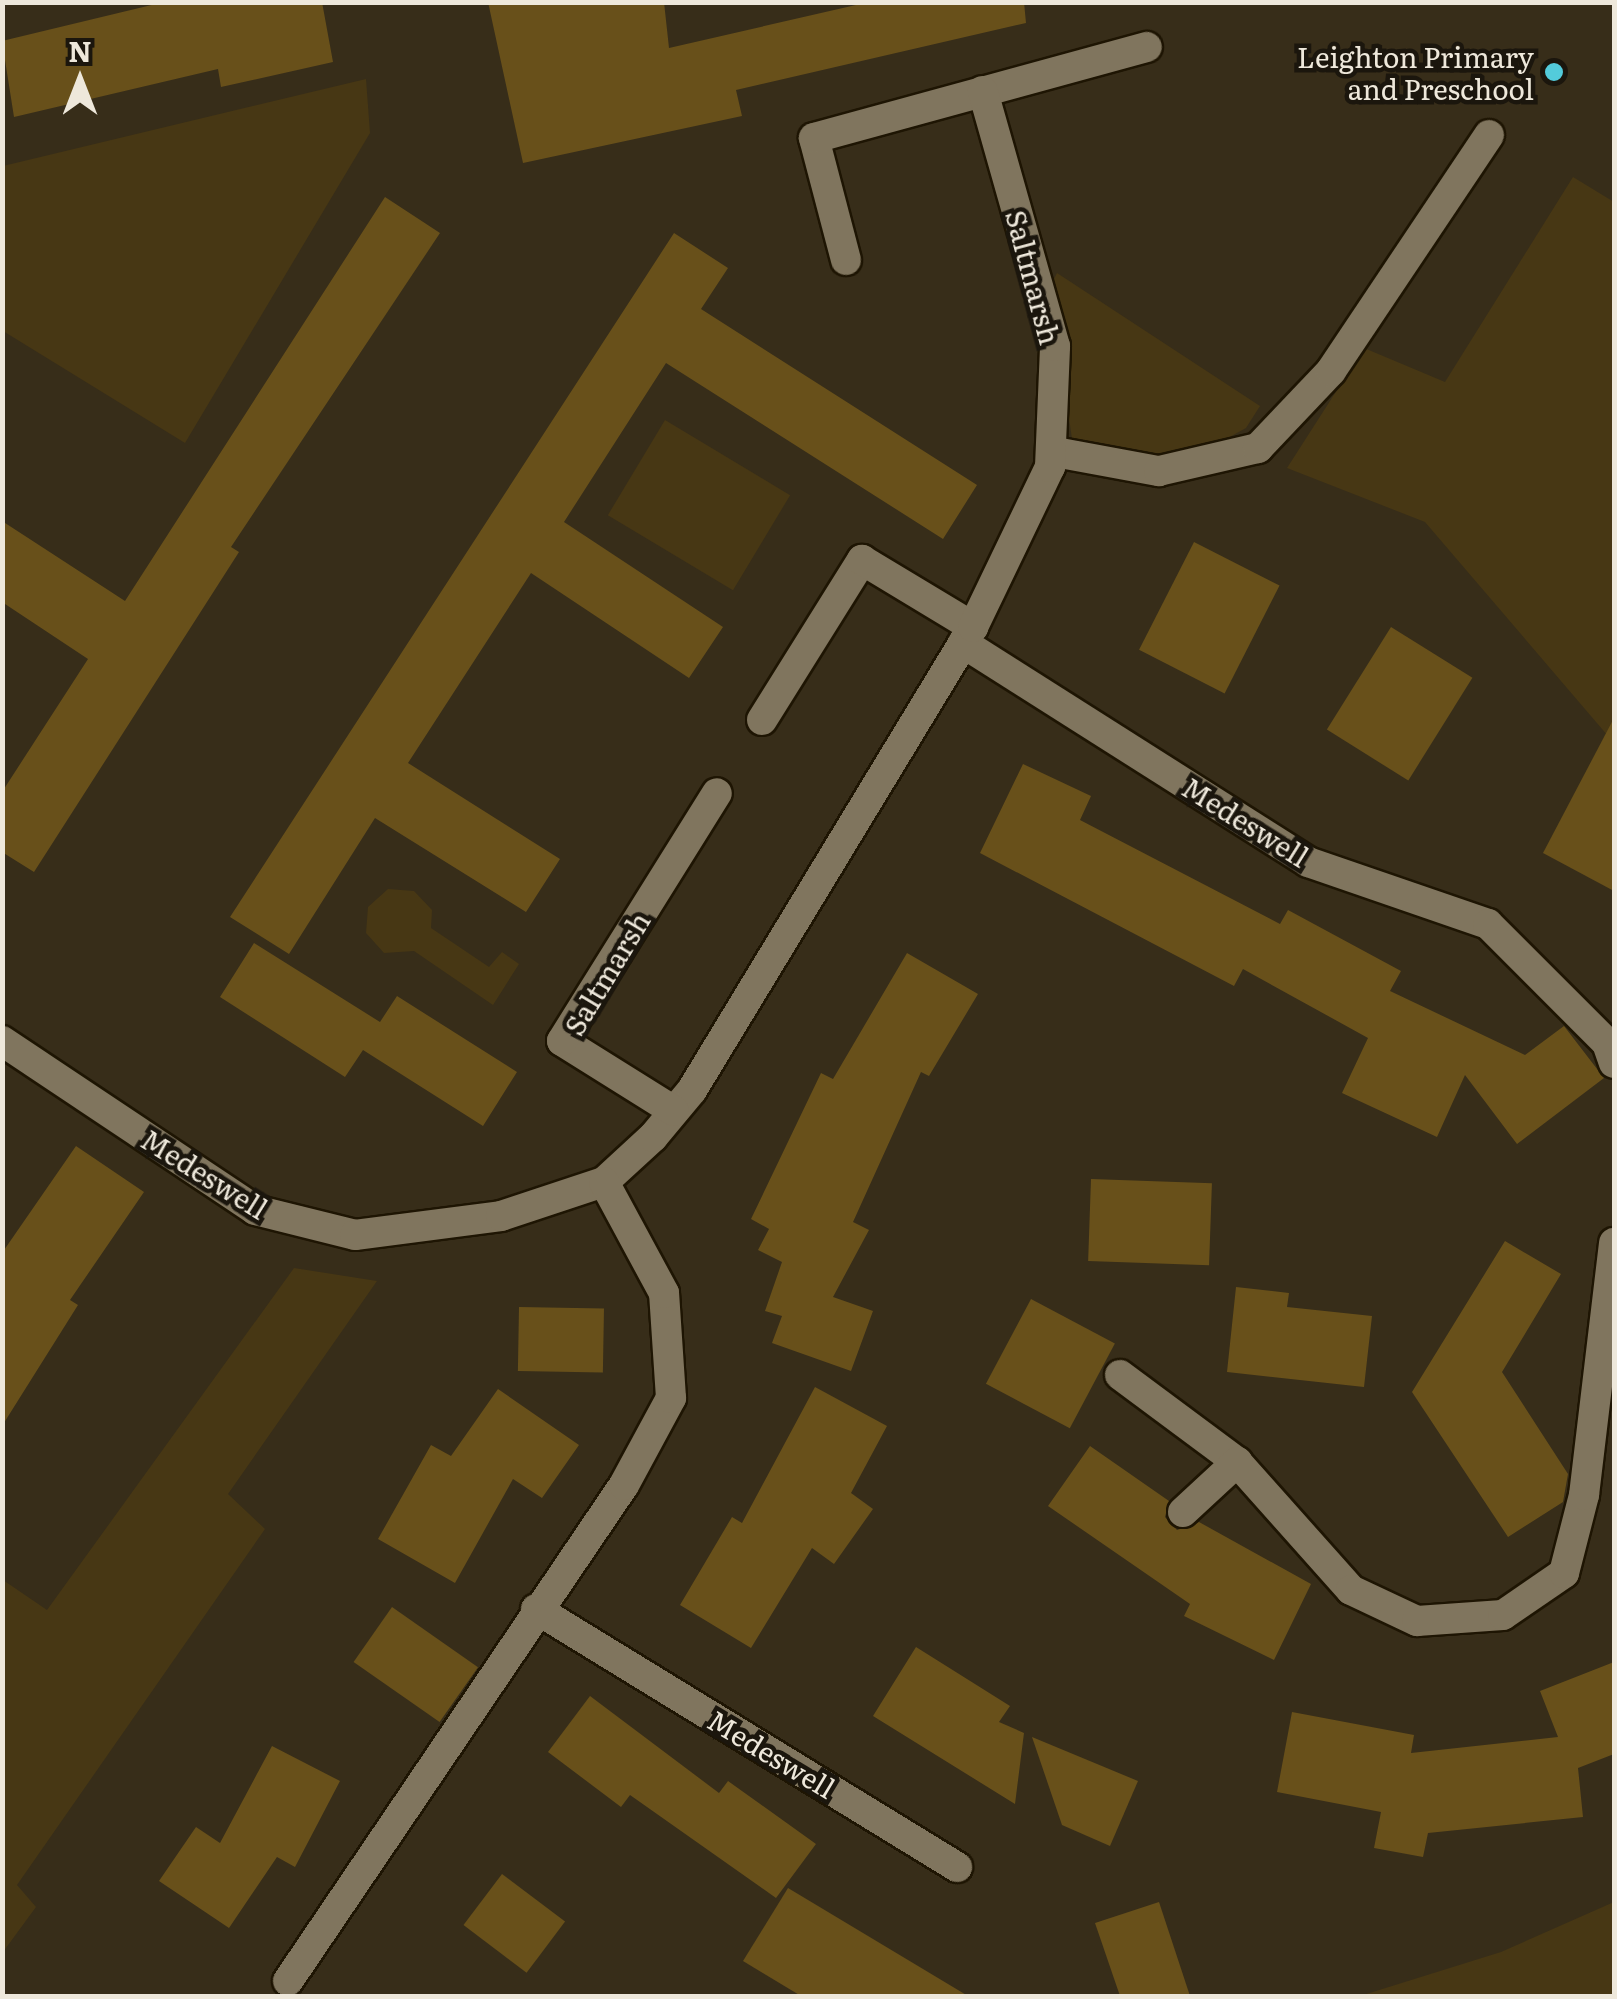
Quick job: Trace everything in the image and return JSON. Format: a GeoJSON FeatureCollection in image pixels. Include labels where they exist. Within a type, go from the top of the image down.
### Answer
{"type":"FeatureCollection","features":[{"type":"Feature","properties":{"kind":"street"},"geometry":{"type":"LineString","coordinates":[[846,260],[814,138],[1147,47]]}},
{"type":"Feature","properties":{"kind":"street","name":"Saltmarsh"},"geometry":{"type":"LineString","coordinates":[[983,91],[1055,346],[1052,460]]}},
{"type":"Feature","properties":{"kind":"street"},"geometry":{"type":"LineString","coordinates":[[1052,460],[1159,471],[1258,448],[1331,371],[1488,134]]}},
{"type":"Feature","properties":{"kind":"street","name":"Medeswell"},"geometry":{"type":"LineString","coordinates":[[2,1041],[255,1210],[304,1226],[355,1235],[500,1216],[604,1182],[674,1111],[968,635],[1052,460]]}},
{"type":"Feature","properties":{"kind":"street"},"geometry":{"type":"LineString","coordinates":[[762,720],[862,560],[968,635]]}},
{"type":"Feature","properties":{"kind":"street","name":"Medeswell"},"geometry":{"type":"LineString","coordinates":[[968,635],[1308,862],[1488,924],[1606,1043],[1614,1063]]}},
{"type":"Feature","properties":{"kind":"street","name":"Saltmarsh"},"geometry":{"type":"LineString","coordinates":[[674,1111],[562,1040],[717,793]]}},
{"type":"Feature","properties":{"kind":"street"},"geometry":{"type":"LineString","coordinates":[[288,1981],[536,1609],[624,1485],[670,1398],[664,1293],[604,1182]]}},
{"type":"Feature","properties":{"kind":"street"},"geometry":{"type":"LineString","coordinates":[[1120,1375],[1237,1462],[1350,1590],[1417,1622],[1503,1615],[1564,1573],[1584,1495],[1611,1300],[1614,1243]]}},
{"type":"Feature","properties":{"kind":"street"},"geometry":{"type":"LineString","coordinates":[[1182,1512],[1237,1462]]}},
{"type":"Feature","properties":{"kind":"street","name":"Medeswell"},"geometry":{"type":"LineString","coordinates":[[536,1609],[957,1867]]}},
{"type":"Feature","properties":{"kind":"shaded area"},"geometry":{"type":"Polygon","coordinates":[[[366,79],[370,133],[185,443],[3,331],[3,166],[366,79]]]}},
{"type":"Feature","properties":{"kind":"shaded area"},"geometry":{"type":"Polygon","coordinates":[[[1573,177],[1614,202],[1614,743],[1425,522],[1287,468],[1364,348],[1445,382],[1573,177]]]}},
{"type":"Feature","properties":{"kind":"shaded area"},"geometry":{"type":"Polygon","coordinates":[[[1057,273],[1260,406],[1246,428],[1193,457],[1172,459],[1072,439],[1050,287],[1057,273]]]}},
{"type":"Feature","properties":{"kind":"shaded area"},"geometry":{"type":"Polygon","coordinates":[[[665,420],[790,495],[733,590],[608,515],[665,420]]]}},
{"type":"Feature","properties":{"kind":"shaded area"},"geometry":{"type":"Polygon","coordinates":[[[388,889],[414,891],[432,910],[431,928],[489,967],[502,952],[519,964],[493,1005],[414,951],[384,953],[366,933],[368,907],[388,889]]]}},
{"type":"Feature","properties":{"kind":"shaded area"},"geometry":{"type":"Polygon","coordinates":[[[294,1268],[377,1281],[228,1494],[265,1529],[17,1885],[36,1907],[3,1952],[3,1580],[47,1610],[294,1268]]]}},
{"type":"Feature","properties":{"kind":"shaded area"},"geometry":{"type":"Polygon","coordinates":[[[1614,1902],[1614,1996],[1360,1996],[1501,1952],[1614,1902]]]}},
{"type":"Feature","properties":{"kind":"building"},"geometry":{"type":"Polygon","coordinates":[[[164,2],[322,2],[333,62],[221,87],[218,69],[14,117],[2,41],[164,2]]]}},
{"type":"Feature","properties":{"kind":"building"},"geometry":{"type":"Polygon","coordinates":[[[488,2],[664,2],[669,48],[869,2],[1024,2],[1026,23],[736,90],[742,116],[523,163],[488,2]]]}},
{"type":"Feature","properties":{"kind":"building"},"geometry":{"type":"Polygon","coordinates":[[[385,197],[440,233],[231,547],[239,552],[34,872],[2,852],[2,792],[88,659],[2,602],[2,521],[125,601],[385,197]]]}},
{"type":"Feature","properties":{"kind":"building"},"geometry":{"type":"Polygon","coordinates":[[[674,233],[728,268],[701,309],[977,485],[943,539],[666,363],[564,522],[723,627],[689,678],[531,573],[408,763],[560,859],[526,912],[375,818],[289,954],[230,917],[674,233]]]}},
{"type":"Feature","properties":{"kind":"building"},"geometry":{"type":"Polygon","coordinates":[[[1194,542],[1280,586],[1225,693],[1139,650],[1194,542]]]}},
{"type":"Feature","properties":{"kind":"building"},"geometry":{"type":"Polygon","coordinates":[[[1391,627],[1472,678],[1408,780],[1327,730],[1391,627]]]}},
{"type":"Feature","properties":{"kind":"building"},"geometry":{"type":"Polygon","coordinates":[[[1614,718],[1614,891],[1543,853],[1614,718]]]}},
{"type":"Feature","properties":{"kind":"building"},"geometry":{"type":"Polygon","coordinates":[[[1023,764],[1091,796],[1080,820],[1280,924],[1288,910],[1401,971],[1390,991],[1525,1055],[1564,1026],[1604,1078],[1517,1144],[1465,1075],[1437,1137],[1342,1093],[1368,1038],[1243,969],[1234,986],[980,853],[1023,764]]]}},
{"type":"Feature","properties":{"kind":"building"},"geometry":{"type":"Polygon","coordinates":[[[254,943],[380,1022],[397,996],[517,1072],[483,1126],[363,1050],[345,1077],[220,997],[254,943]]]}},
{"type":"Feature","properties":{"kind":"building"},"geometry":{"type":"Polygon","coordinates":[[[907,953],[978,994],[929,1076],[921,1072],[853,1222],[869,1230],[833,1297],[873,1311],[851,1371],[772,1343],[782,1316],[765,1311],[782,1262],[758,1250],[769,1229],[751,1219],[821,1073],[833,1079],[907,953]]]}},
{"type":"Feature","properties":{"kind":"building"},"geometry":{"type":"Polygon","coordinates":[[[76,1146],[144,1192],[70,1300],[78,1305],[2,1426],[2,1253],[76,1146]]]}},
{"type":"Feature","properties":{"kind":"building"},"geometry":{"type":"Polygon","coordinates":[[[1091,1179],[1212,1183],[1209,1265],[1088,1261],[1091,1179]]]}},
{"type":"Feature","properties":{"kind":"building"},"geometry":{"type":"Polygon","coordinates":[[[1505,1241],[1561,1274],[1502,1372],[1568,1474],[1563,1502],[1508,1537],[1412,1392],[1505,1241]]]}},
{"type":"Feature","properties":{"kind":"building"},"geometry":{"type":"Polygon","coordinates":[[[1236,1287],[1289,1293],[1287,1307],[1372,1316],[1364,1387],[1227,1372],[1236,1287]]]}},
{"type":"Feature","properties":{"kind":"building"},"geometry":{"type":"Polygon","coordinates":[[[1031,1299],[1115,1344],[1070,1428],[986,1384],[1031,1299]]]}},
{"type":"Feature","properties":{"kind":"building"},"geometry":{"type":"Polygon","coordinates":[[[519,1307],[604,1308],[603,1372],[518,1371],[519,1307]]]}},
{"type":"Feature","properties":{"kind":"building"},"geometry":{"type":"Polygon","coordinates":[[[815,1387],[887,1426],[851,1493],[873,1509],[834,1564],[812,1548],[751,1648],[680,1605],[732,1517],[742,1523],[815,1387]]]}},
{"type":"Feature","properties":{"kind":"building"},"geometry":{"type":"Polygon","coordinates":[[[498,1389],[579,1445],[542,1498],[513,1479],[455,1583],[378,1539],[431,1445],[451,1456],[498,1389]]]}},
{"type":"Feature","properties":{"kind":"building"},"geometry":{"type":"Polygon","coordinates":[[[1090,1446],[1169,1501],[1165,1517],[1177,1530],[1199,1522],[1311,1584],[1274,1660],[1184,1616],[1190,1604],[1048,1506],[1090,1446]]]}},
{"type":"Feature","properties":{"kind":"building"},"geometry":{"type":"Polygon","coordinates":[[[392,1607],[478,1667],[440,1722],[354,1662],[392,1607]]]}},
{"type":"Feature","properties":{"kind":"building"},"geometry":{"type":"Polygon","coordinates":[[[916,1647],[1010,1706],[999,1722],[1024,1733],[1015,1804],[873,1716],[916,1647]]]}},
{"type":"Feature","properties":{"kind":"building"},"geometry":{"type":"Polygon","coordinates":[[[1614,1662],[1614,1754],[1578,1768],[1583,1817],[1428,1833],[1423,1857],[1374,1848],[1381,1812],[1277,1792],[1292,1712],[1414,1735],[1411,1753],[1558,1737],[1540,1691],[1614,1662]]]}},
{"type":"Feature","properties":{"kind":"building"},"geometry":{"type":"Polygon","coordinates":[[[590,1696],[719,1793],[728,1781],[816,1844],[776,1898],[630,1795],[621,1807],[548,1752],[590,1696]]]}},
{"type":"Feature","properties":{"kind":"building"},"geometry":{"type":"Polygon","coordinates":[[[1032,1737],[1138,1781],[1110,1846],[1062,1825],[1032,1737]]]}},
{"type":"Feature","properties":{"kind":"building"},"geometry":{"type":"Polygon","coordinates":[[[272,1746],[340,1781],[295,1867],[277,1857],[229,1928],[159,1881],[196,1827],[220,1843],[272,1746]]]}},
{"type":"Feature","properties":{"kind":"building"},"geometry":{"type":"Polygon","coordinates":[[[502,1874],[565,1922],[527,1973],[463,1925],[502,1874]]]}},
{"type":"Feature","properties":{"kind":"building"},"geometry":{"type":"Polygon","coordinates":[[[788,1888],[968,1996],[801,1996],[743,1961],[788,1888]]]}},
{"type":"Feature","properties":{"kind":"building"},"geometry":{"type":"Polygon","coordinates":[[[1159,1902],[1190,1996],[1120,1996],[1095,1923],[1159,1902]]]}},
{"type":"Feature","properties":{"kind":"place","name":"Leighton Primary and Preschool"},"geometry":{"type":"Point","coordinates":[1554,72]}}]}
